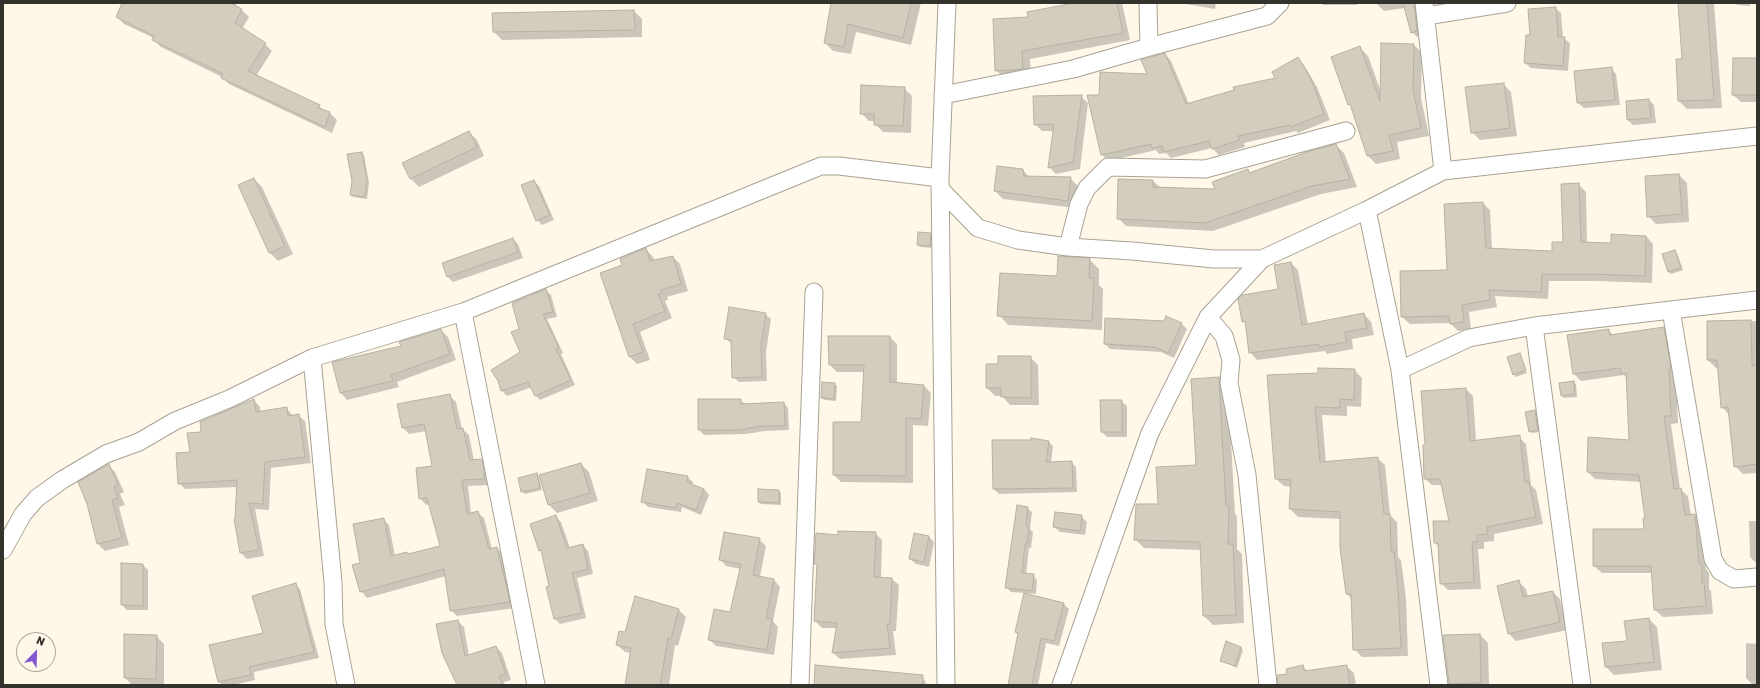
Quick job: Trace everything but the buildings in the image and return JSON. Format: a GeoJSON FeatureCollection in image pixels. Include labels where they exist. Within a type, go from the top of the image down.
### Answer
{"type":"FeatureCollection","features":[{"type":"Feature","properties":{"kind":"street"},"geometry":{"type":"LineString","coordinates":[[946,685],[940,183],[947,3]]}},
{"type":"Feature","properties":{"kind":"street"},"geometry":{"type":"LineString","coordinates":[[1148,3],[1149,47]]}},
{"type":"Feature","properties":{"kind":"street"},"geometry":{"type":"LineString","coordinates":[[943,95],[1073,69],[1267,16],[1280,3]]}},
{"type":"Feature","properties":{"kind":"street"},"geometry":{"type":"LineString","coordinates":[[1443,172],[1425,9],[1507,3]]}},
{"type":"Feature","properties":{"kind":"street"},"geometry":{"type":"LineString","coordinates":[[1068,247],[1079,204],[1087,188],[1108,167],[1205,169],[1346,131]]}},
{"type":"Feature","properties":{"kind":"street"},"geometry":{"type":"LineString","coordinates":[[1061,685],[1150,433],[1208,317],[1262,259],[1443,172],[1757,136]]}},
{"type":"Feature","properties":{"kind":"street"},"geometry":{"type":"LineString","coordinates":[[3,550],[23,514],[37,498],[62,480],[106,454],[139,442],[175,421],[229,399],[312,358],[463,312],[821,166],[839,166],[940,183],[978,228],[1018,240],[1068,247],[1214,258],[1262,259]]}},
{"type":"Feature","properties":{"kind":"street"},"geometry":{"type":"LineString","coordinates":[[1366,210],[1400,370],[1439,685]]}},
{"type":"Feature","properties":{"kind":"street"},"geometry":{"type":"LineString","coordinates":[[800,685],[814,292]]}},
{"type":"Feature","properties":{"kind":"street"},"geometry":{"type":"LineString","coordinates":[[1400,370],[1469,338],[1534,326],[1757,300]]}},
{"type":"Feature","properties":{"kind":"street"},"geometry":{"type":"LineString","coordinates":[[1671,310],[1713,559],[1720,571],[1734,578],[1757,577]]}},
{"type":"Feature","properties":{"kind":"street"},"geometry":{"type":"LineString","coordinates":[[463,312],[536,685]]}},
{"type":"Feature","properties":{"kind":"street"},"geometry":{"type":"LineString","coordinates":[[1208,317],[1224,336],[1232,360],[1229,383],[1247,475],[1268,685]]}},
{"type":"Feature","properties":{"kind":"street"},"geometry":{"type":"LineString","coordinates":[[1534,326],[1582,685]]}},
{"type":"Feature","properties":{"kind":"street"},"geometry":{"type":"LineString","coordinates":[[312,358],[333,582],[334,624],[346,685]]}}]}
